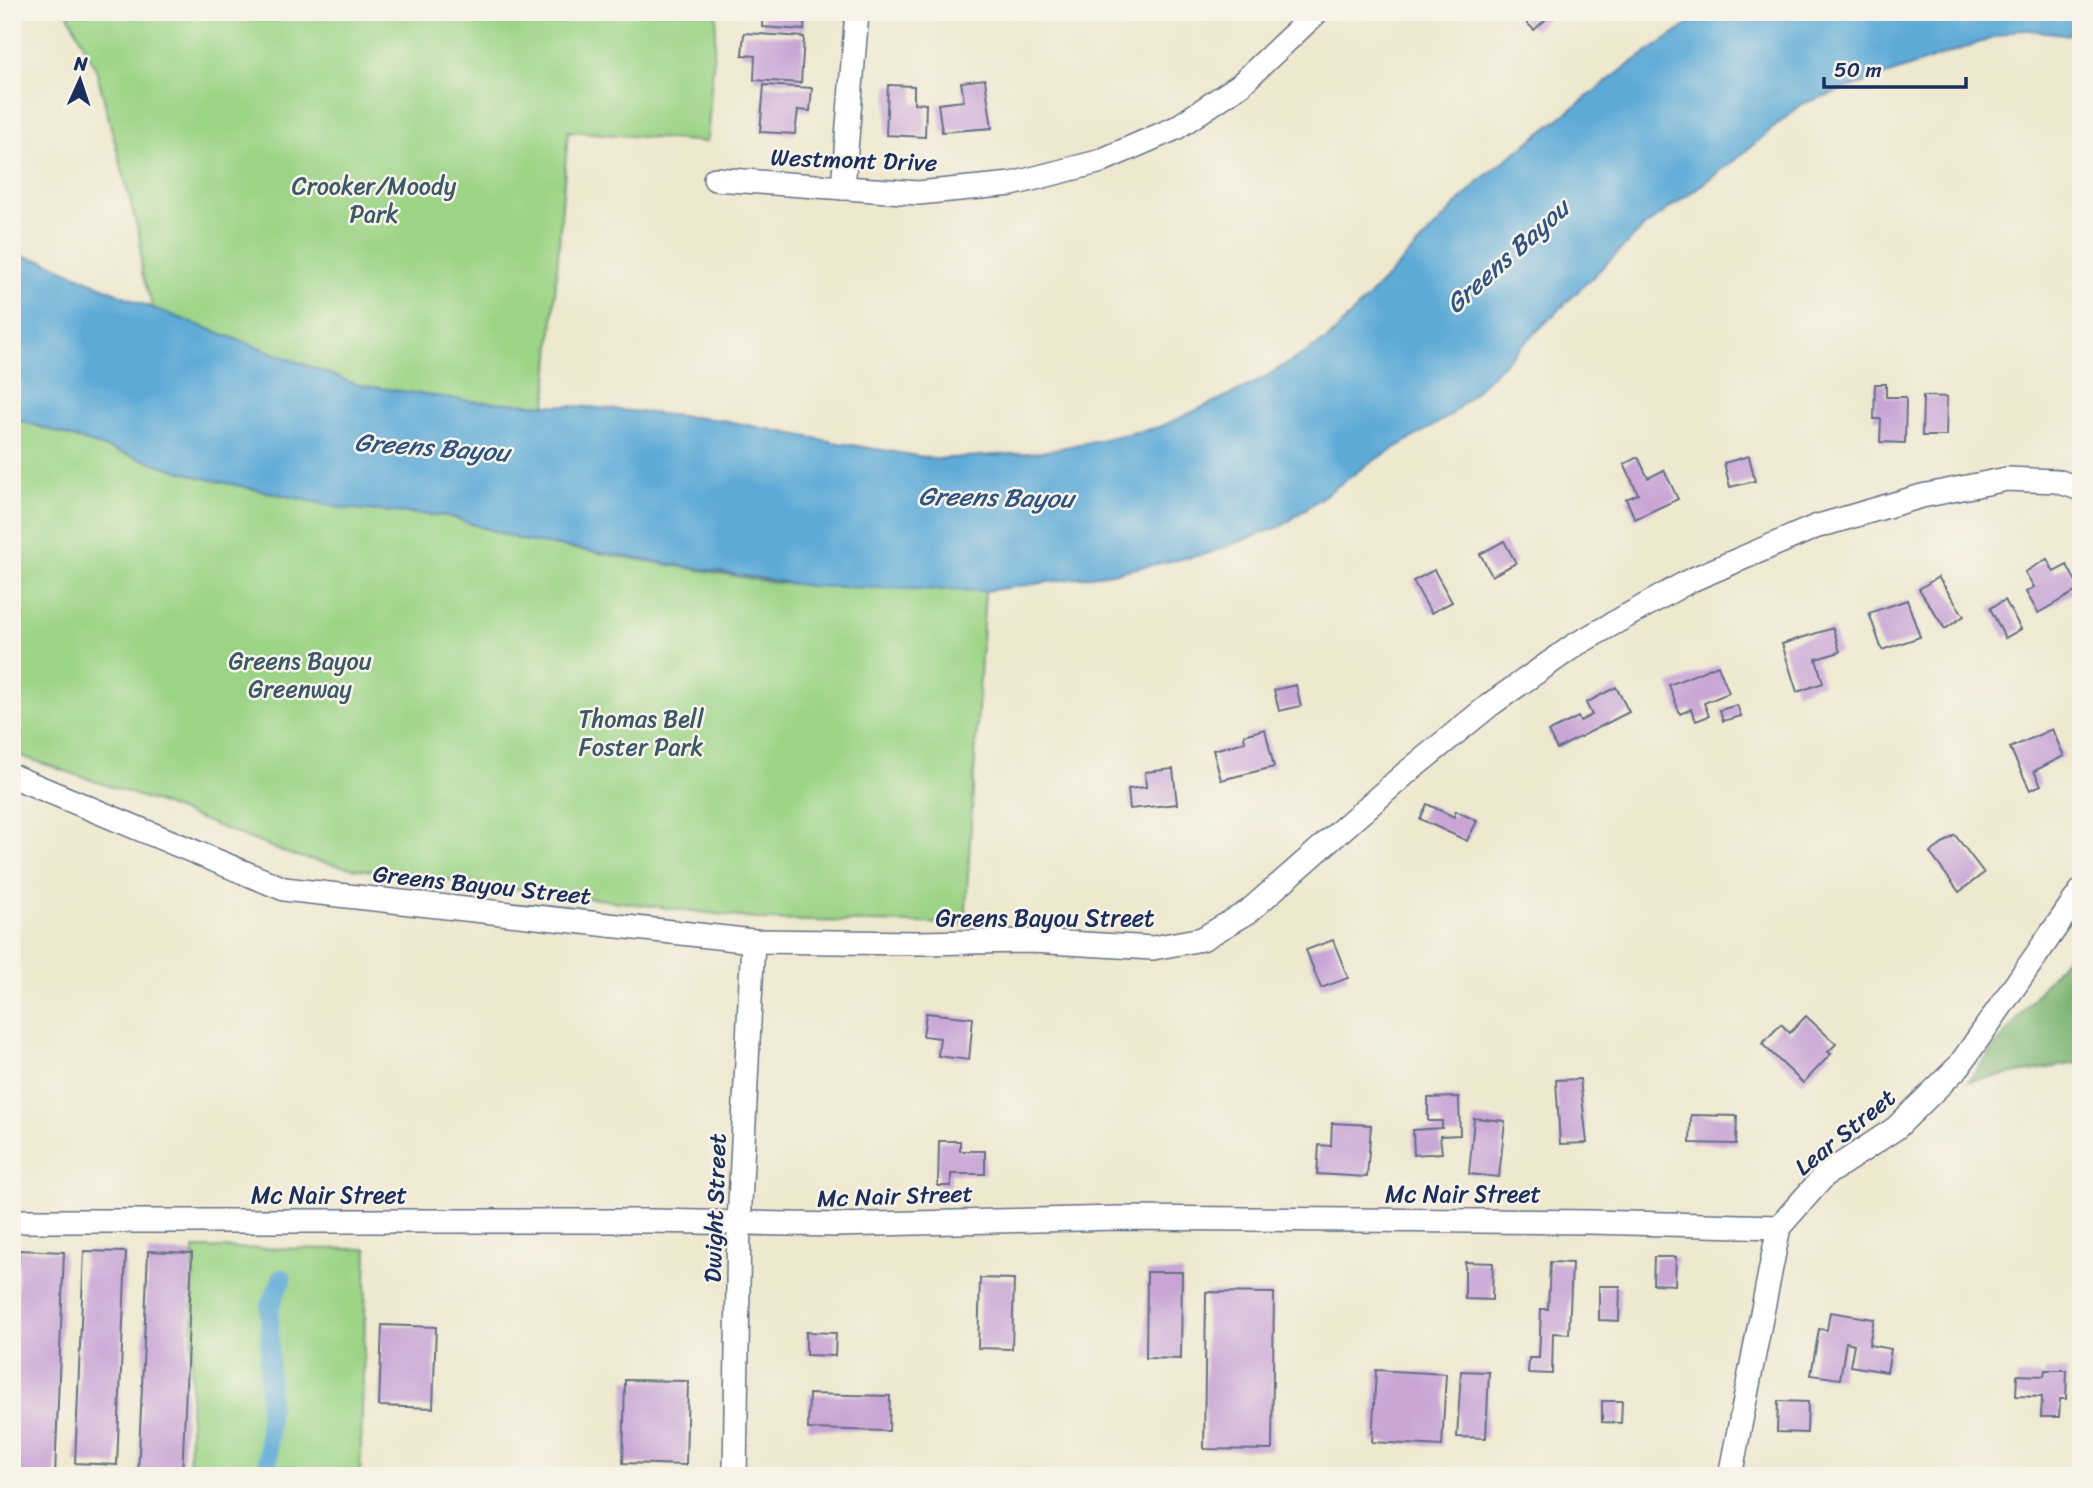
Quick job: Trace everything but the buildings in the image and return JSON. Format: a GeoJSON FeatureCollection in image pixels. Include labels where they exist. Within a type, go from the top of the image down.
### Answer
{"type":"FeatureCollection","features":[{"type":"Feature","properties":{"kind":"street"},"geometry":{"type":"LineString","coordinates":[[843,188],[857,12]]}},
{"type":"Feature","properties":{"kind":"street","name":"Westmont Drive"},"geometry":{"type":"LineString","coordinates":[[715,179],[918,193],[1012,184],[1098,162],[1176,128],[1240,85],[1317,12]]}},
{"type":"Feature","properties":{"kind":"street","name":"Greens Bayou Street"},"geometry":{"type":"LineString","coordinates":[[12,776],[284,889],[753,941],[1032,941],[1153,948],[1202,939],[1248,912],[1405,774],[1491,704],[1575,645],[1689,581],[1815,527],[1922,496],[2007,479],[2057,481],[2081,489]]}},
{"type":"Feature","properties":{"kind":"street","name":"Lear Street"},"geometry":{"type":"LineString","coordinates":[[1779,1227],[1825,1175],[1896,1128],[1959,1066],[2081,891]]}},
{"type":"Feature","properties":{"kind":"street","name":"Dwight Street"},"geometry":{"type":"LineString","coordinates":[[735,1476],[739,1223],[753,941]]}},
{"type":"Feature","properties":{"kind":"street","name":"Mc Nair Street"},"geometry":{"type":"LineString","coordinates":[[12,1221],[652,1221],[835,1225],[1132,1218],[1590,1222],[1779,1227]]}},
{"type":"Feature","properties":{"kind":"street"},"geometry":{"type":"LineString","coordinates":[[1730,1476],[1779,1227]]}},
{"type":"Feature","properties":{"kind":"green space","name":"Crooker/Moody Park"},"geometry":{"type":"Polygon","coordinates":[[[67,12],[717,12],[707,142],[568,131],[545,418],[388,400],[159,326],[142,273],[140,238],[96,69],[67,12]]]}},
{"type":"Feature","properties":{"kind":"green space"},"geometry":{"type":"Polygon","coordinates":[[[12,418],[199,477],[342,508],[447,516],[522,540],[776,583],[985,591],[965,924],[764,920],[350,868],[291,855],[159,803],[12,753],[12,418]]]}},
{"type":"Feature","properties":{"kind":"green space"},"geometry":{"type":"Polygon","coordinates":[[[2081,938],[2081,1063],[1968,1081],[2081,938]]]}},
{"type":"Feature","properties":{"kind":"green space"},"geometry":{"type":"Polygon","coordinates":[[[194,1248],[367,1249],[360,1476],[189,1476],[194,1248]]]}},
{"type":"Feature","properties":{"kind":"water","name":"Greens Bayou"},"geometry":{"type":"Polygon","coordinates":[[[1707,12],[2081,12],[2081,36],[2019,29],[1802,104],[1735,160],[1643,228],[1450,416],[1368,464],[1282,526],[1206,554],[1112,573],[985,591],[808,586],[522,540],[447,516],[342,508],[199,477],[12,418],[12,254],[45,261],[137,302],[359,385],[471,401],[589,407],[722,420],[936,459],[1042,452],[1160,427],[1253,384],[1328,339],[1481,179],[1631,63],[1707,12]]]}},
{"type":"Feature","properties":{"kind":"waterway"},"geometry":{"type":"LineString","coordinates":[[268,1476],[270,1307],[282,1278]]}},
{"type":"Feature","properties":{"kind":"park label","name":"Greens Bayou Greenway"},"geometry":{"type":"Point","coordinates":[300,675]}},
{"type":"Feature","properties":{"kind":"park label","name":"Thomas Bell Foster Park"},"geometry":{"type":"Point","coordinates":[641,733]}}]}
